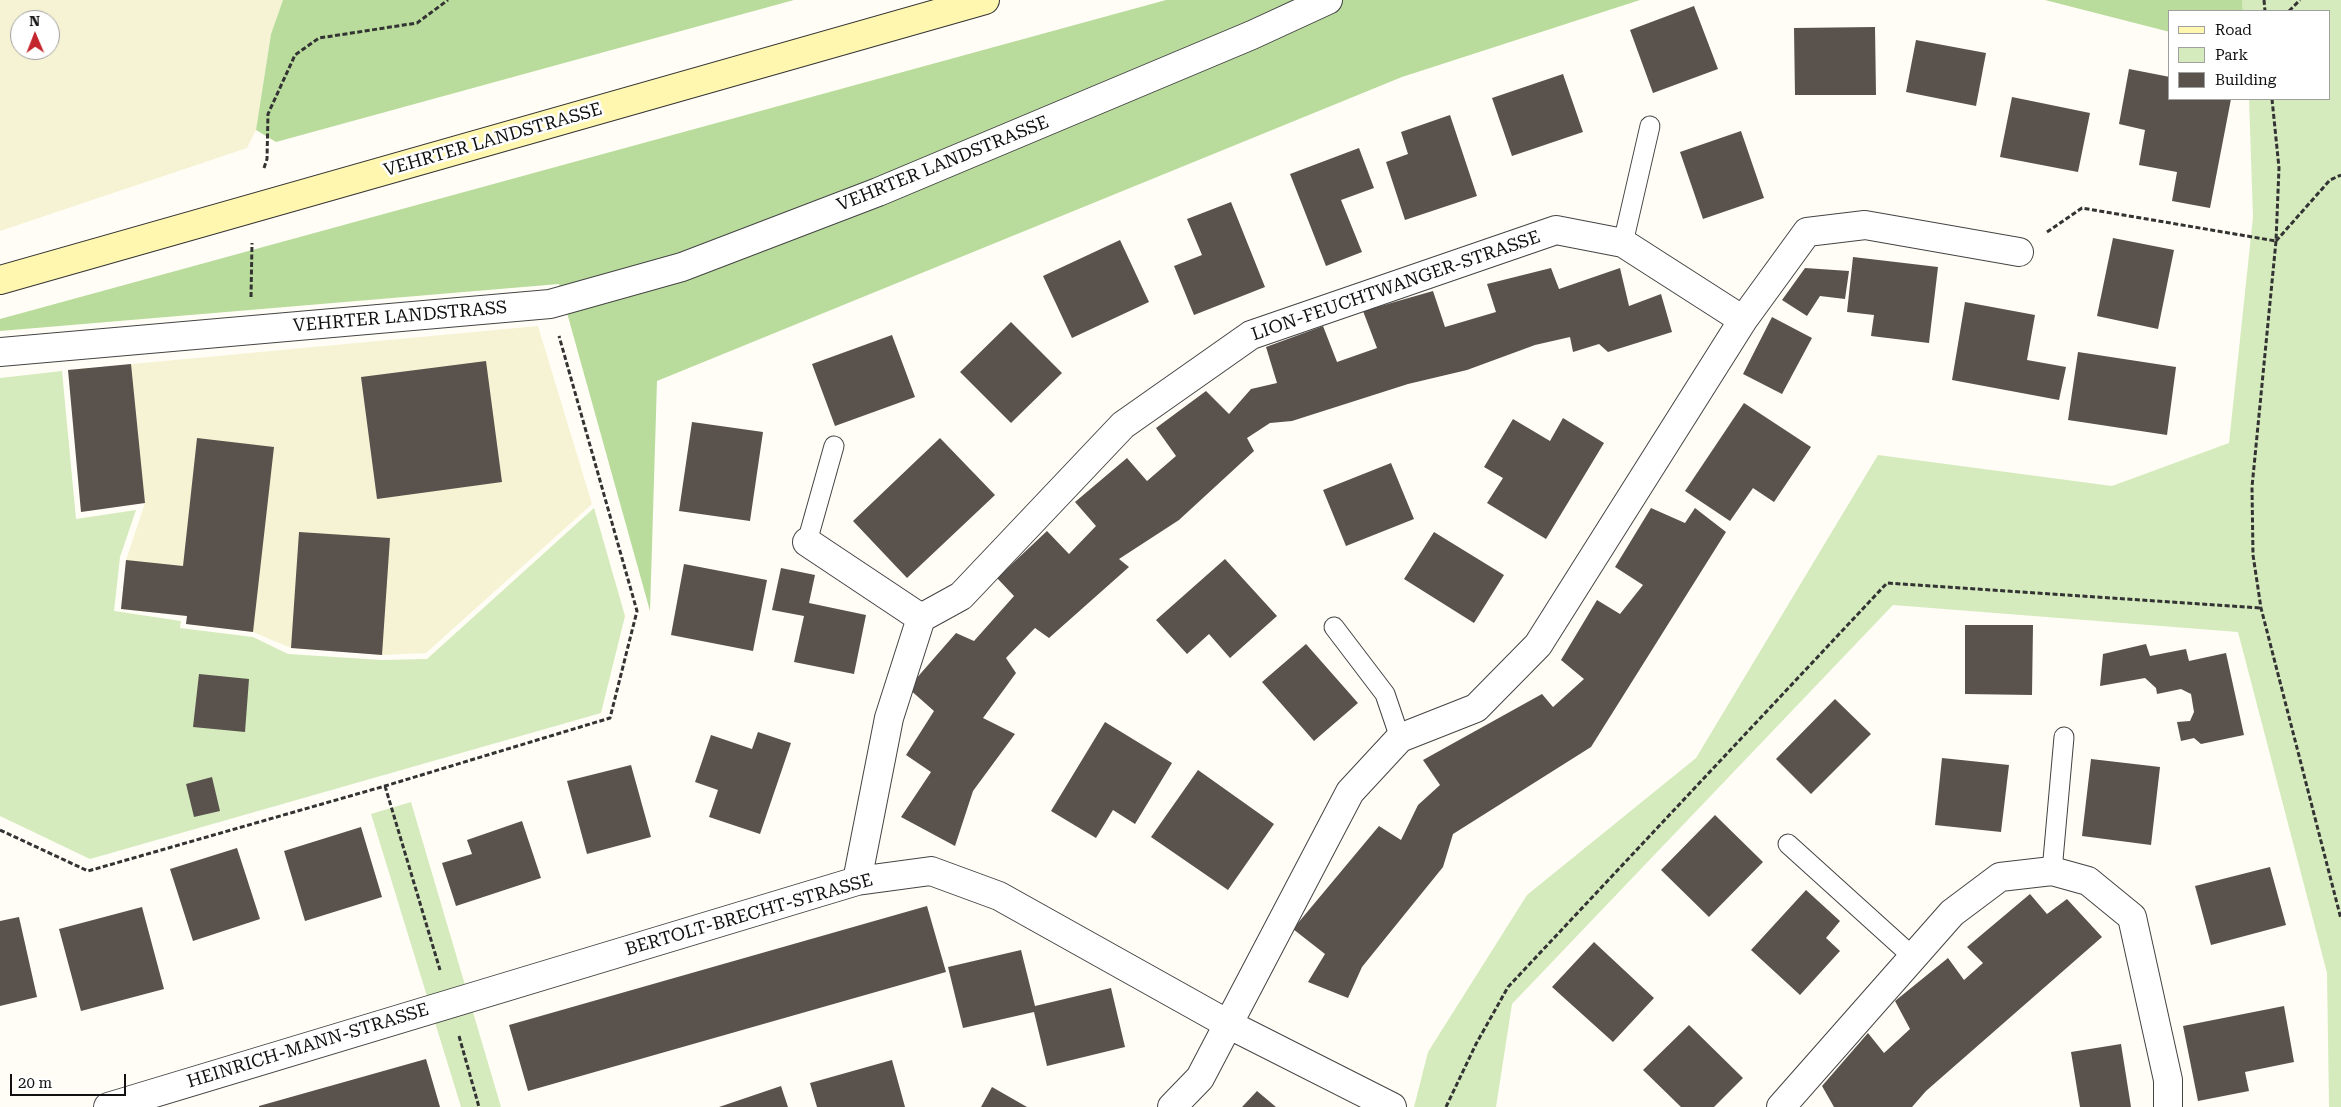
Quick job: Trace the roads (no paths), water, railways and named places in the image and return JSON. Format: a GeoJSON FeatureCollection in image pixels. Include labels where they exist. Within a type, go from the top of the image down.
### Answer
{"type":"FeatureCollection","features":[{"type":"Feature","properties":{"kind":"main road","name":"VEHRTER LANDSTRASSE"},"geometry":{"type":"LineString","coordinates":[[0,280],[985,0]]}},
{"type":"Feature","properties":{"kind":"street","name":"VEHRTER LANDSTRASSE"},"geometry":{"type":"LineString","coordinates":[[550,304],[682,267],[878,192],[1252,35],[1328,0]]}},
{"type":"Feature","properties":{"kind":"street"},"geometry":{"type":"LineString","coordinates":[[1172,1107],[1200,1078],[1350,792],[1400,738],[1476,708],[1538,645],[1743,320],[1807,232],[1865,225],[2019,252]]}},
{"type":"Feature","properties":{"kind":"street","name":"LION-FEUCHTWANGER-STRASSE"},"geometry":{"type":"LineString","coordinates":[[921,618],[960,596],[1123,424],[1250,335],[1556,230],[1623,242],[1743,320]]}},
{"type":"Feature","properties":{"kind":"street","name":"VEHRTER LANDSTRASS"},"geometry":{"type":"LineString","coordinates":[[0,352],[550,304]]}},
{"type":"Feature","properties":{"kind":"street"},"geometry":{"type":"LineString","coordinates":[[807,542],[921,618],[889,718],[857,881]]}},
{"type":"Feature","properties":{"kind":"street","name":"BERTOLT-BRECHT-STRASSE"},"geometry":{"type":"LineString","coordinates":[[450,1003],[857,881],[931,871],[999,896],[1228,1024],[1392,1107]]}},
{"type":"Feature","properties":{"kind":"street"},"geometry":{"type":"LineString","coordinates":[[1781,1107],[1952,913],[2000,877],[2052,871],[2088,881],[2132,917],[2168,1080],[2168,1107]]}},
{"type":"Feature","properties":{"kind":"street","name":"HEINRICH-MANN-STRASSE"},"geometry":{"type":"LineString","coordinates":[[108,1107],[450,1003]]}},
{"type":"Feature","properties":{"kind":"lane"},"geometry":{"type":"LineString","coordinates":[[1623,242],[1650,126]]}},
{"type":"Feature","properties":{"kind":"lane"},"geometry":{"type":"LineString","coordinates":[[807,542],[834,446]]}},
{"type":"Feature","properties":{"kind":"lane"},"geometry":{"type":"LineString","coordinates":[[1334,627],[1386,694],[1400,738]]}},
{"type":"Feature","properties":{"kind":"lane"},"geometry":{"type":"LineString","coordinates":[[2052,871],[2064,736]]}},
{"type":"Feature","properties":{"kind":"lane"},"geometry":{"type":"LineString","coordinates":[[1788,844],[1913,957]]}}]}
